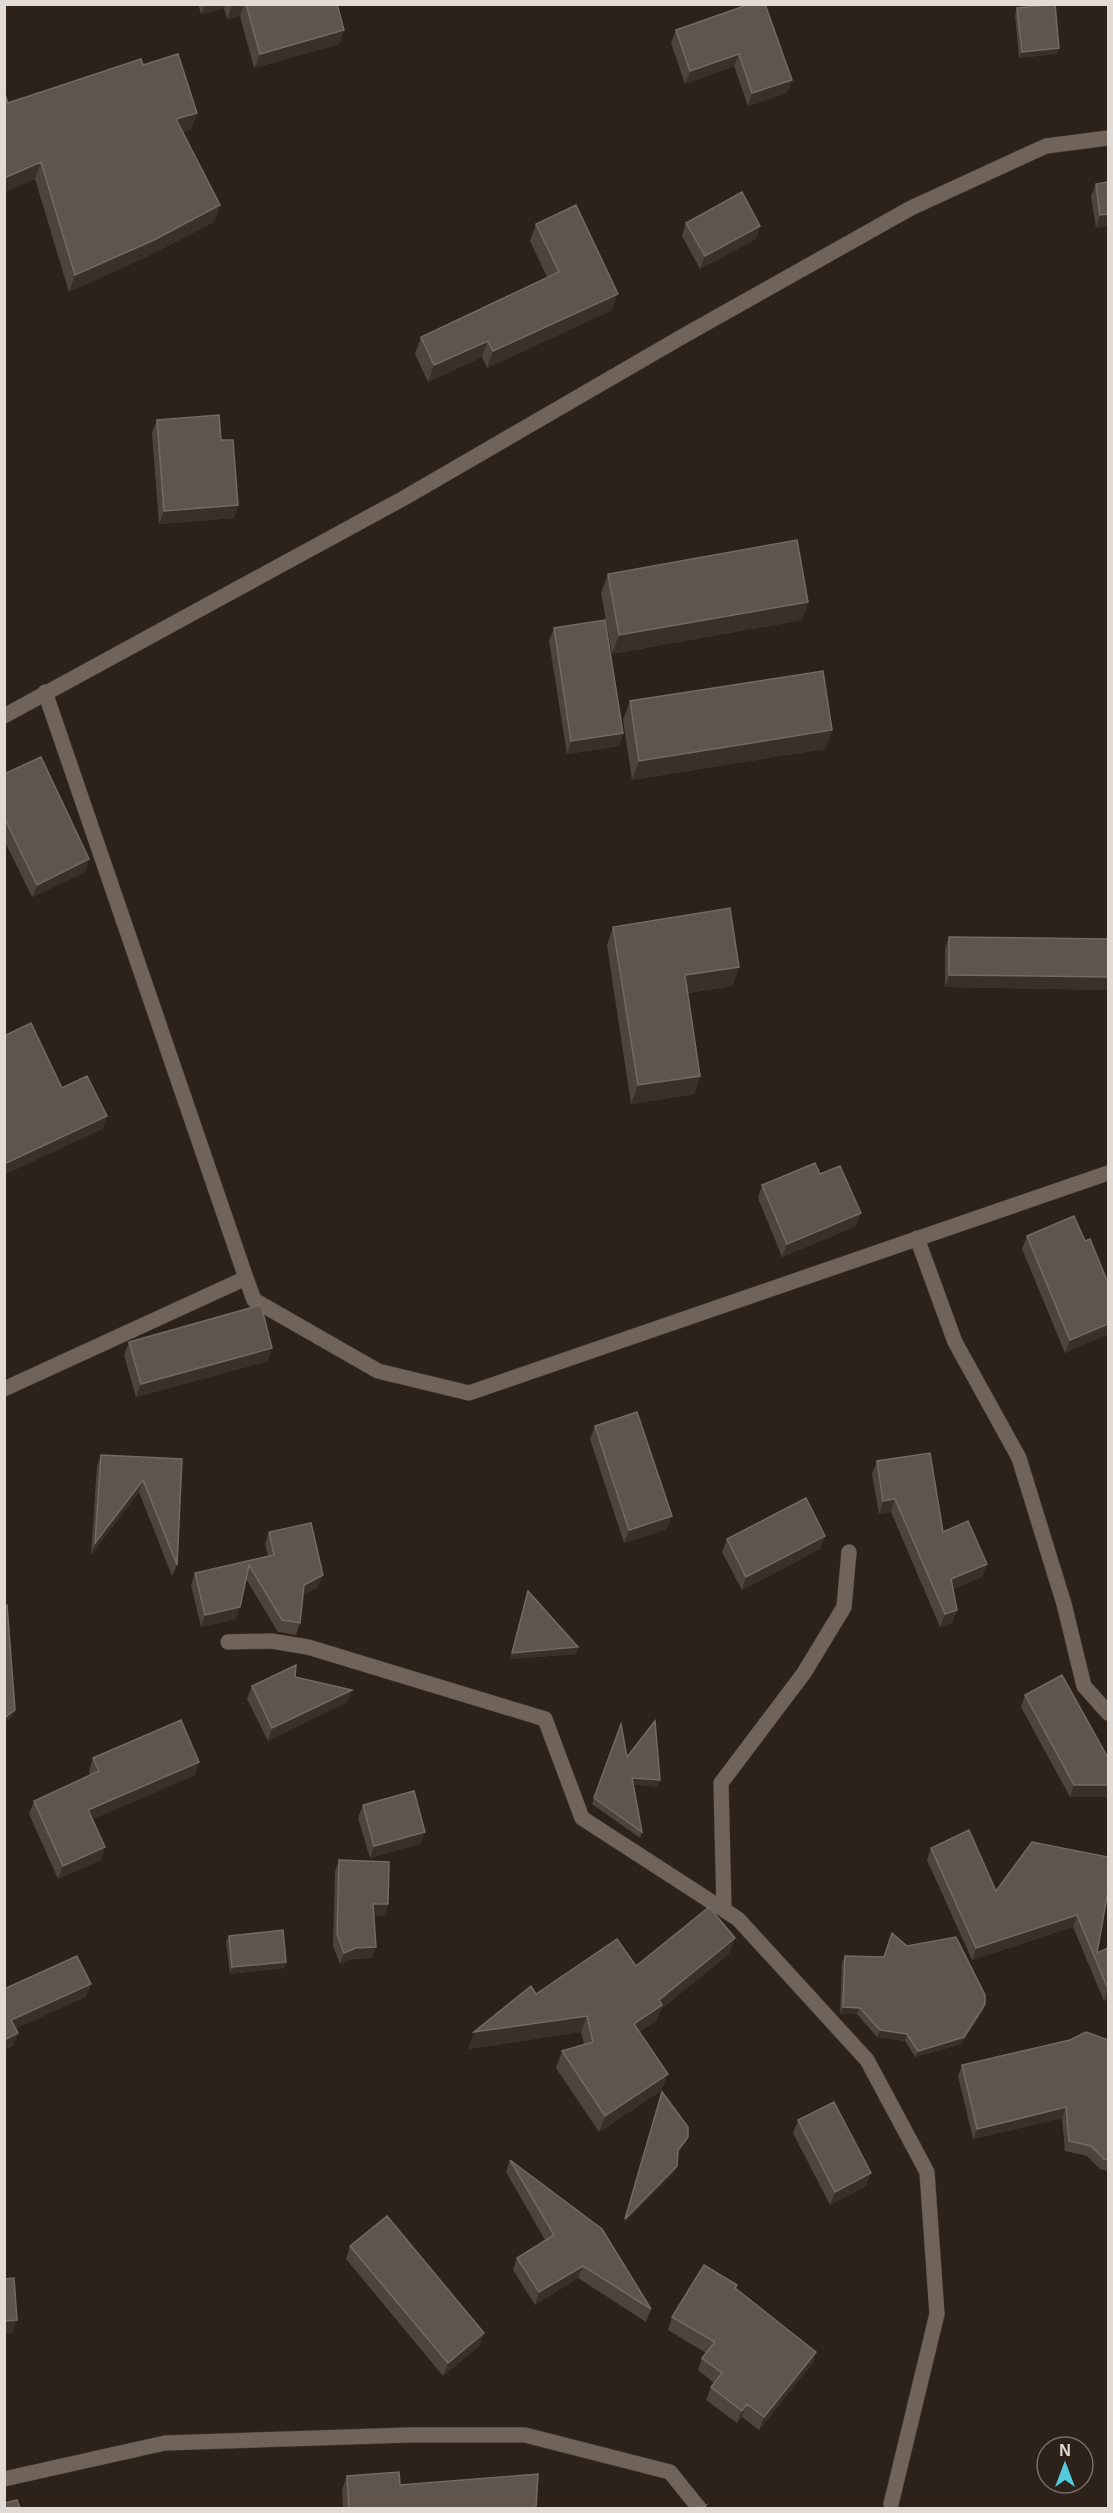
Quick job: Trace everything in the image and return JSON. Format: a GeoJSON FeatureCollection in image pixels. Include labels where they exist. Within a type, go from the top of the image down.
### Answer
{"type":"FeatureCollection","features":[{"type":"Feature","properties":{"kind":"street"},"geometry":{"type":"LineString","coordinates":[[4,716],[404,498],[685,334],[911,208],[1046,146],[1108,138]]}},
{"type":"Feature","properties":{"kind":"street"},"geometry":{"type":"LineString","coordinates":[[45,692],[254,1300],[378,1371],[469,1393],[1108,1173]]}},
{"type":"Feature","properties":{"kind":"street"},"geometry":{"type":"LineString","coordinates":[[917,1238],[955,1342],[1018,1458],[1064,1604],[1084,1686],[1108,1713]]}},
{"type":"Feature","properties":{"kind":"street"},"geometry":{"type":"LineString","coordinates":[[4,1389],[246,1278]]}},
{"type":"Feature","properties":{"kind":"street"},"geometry":{"type":"LineString","coordinates":[[724,1909],[721,1783],[804,1673],[844,1607],[849,1552]]}},
{"type":"Feature","properties":{"kind":"street"},"geometry":{"type":"LineString","coordinates":[[228,1642],[271,1641],[308,1647],[545,1719],[582,1818],[738,1919],[867,2060],[927,2172],[937,2314],[891,2504]]}},
{"type":"Feature","properties":{"kind":"street"},"geometry":{"type":"LineString","coordinates":[[4,2479],[165,2443],[409,2435],[525,2435],[670,2472],[699,2508]]}},
{"type":"Feature","properties":{"kind":"building"},"geometry":{"type":"Polygon","coordinates":[[[246,4],[337,4],[344,30],[260,54],[246,4]]]}},
{"type":"Feature","properties":{"kind":"building"},"geometry":{"type":"Polygon","coordinates":[[[750,4],[765,4],[792,80],[752,93],[739,54],[690,71],[676,30],[750,4]]]}},
{"type":"Feature","properties":{"kind":"building"},"geometry":{"type":"Polygon","coordinates":[[[1055,4],[1059,48],[1022,52],[1017,8],[1055,4]]]}},
{"type":"Feature","properties":{"kind":"building"},"geometry":{"type":"Polygon","coordinates":[[[178,54],[197,113],[176,119],[220,205],[154,240],[75,275],[41,162],[4,178],[4,92],[8,103],[141,59],[143,65],[178,54]]]}},
{"type":"Feature","properties":{"kind":"building"},"geometry":{"type":"Polygon","coordinates":[[[1108,182],[1108,214],[1100,215],[1096,184],[1108,182]]]}},
{"type":"Feature","properties":{"kind":"building"},"geometry":{"type":"Polygon","coordinates":[[[742,192],[760,226],[705,256],[686,223],[742,192]]]}},
{"type":"Feature","properties":{"kind":"building"},"geometry":{"type":"Polygon","coordinates":[[[576,205],[618,294],[493,351],[488,341],[434,365],[421,337],[559,272],[536,224],[576,205]]]}},
{"type":"Feature","properties":{"kind":"building"},"geometry":{"type":"Polygon","coordinates":[[[219,415],[221,440],[233,440],[238,505],[164,511],[157,420],[219,415]]]}},
{"type":"Feature","properties":{"kind":"building"},"geometry":{"type":"Polygon","coordinates":[[[797,540],[808,602],[619,635],[608,574],[797,540]]]}},
{"type":"Feature","properties":{"kind":"building"},"geometry":{"type":"Polygon","coordinates":[[[605,620],[623,733],[571,741],[554,628],[605,620]]]}},
{"type":"Feature","properties":{"kind":"building"},"geometry":{"type":"Polygon","coordinates":[[[823,671],[832,730],[639,761],[630,701],[823,671]]]}},
{"type":"Feature","properties":{"kind":"building"},"geometry":{"type":"Polygon","coordinates":[[[41,757],[89,859],[37,885],[4,817],[4,774],[41,757]]]}},
{"type":"Feature","properties":{"kind":"building"},"geometry":{"type":"Polygon","coordinates":[[[730,908],[739,967],[685,975],[700,1076],[638,1085],[613,927],[730,908]]]}},
{"type":"Feature","properties":{"kind":"building"},"geometry":{"type":"Polygon","coordinates":[[[1108,936],[1108,977],[949,975],[949,937],[1107,939],[1108,936]]]}},
{"type":"Feature","properties":{"kind":"building"},"geometry":{"type":"Polygon","coordinates":[[[31,1023],[62,1088],[87,1076],[107,1116],[4,1164],[4,1036],[31,1023]]]}},
{"type":"Feature","properties":{"kind":"building"},"geometry":{"type":"Polygon","coordinates":[[[815,1163],[820,1174],[840,1166],[861,1213],[787,1244],[762,1185],[815,1163]]]}},
{"type":"Feature","properties":{"kind":"building"},"geometry":{"type":"Polygon","coordinates":[[[1074,1216],[1085,1241],[1090,1239],[1108,1283],[1108,1324],[1070,1340],[1027,1236],[1074,1216]]]}},
{"type":"Feature","properties":{"kind":"building"},"geometry":{"type":"Polygon","coordinates":[[[261,1305],[272,1348],[141,1384],[129,1342],[261,1305]]]}},
{"type":"Feature","properties":{"kind":"building"},"geometry":{"type":"Polygon","coordinates":[[[637,1412],[672,1516],[629,1530],[595,1426],[637,1412]]]}},
{"type":"Feature","properties":{"kind":"building"},"geometry":{"type":"Polygon","coordinates":[[[930,1453],[943,1532],[968,1521],[987,1564],[951,1579],[957,1610],[945,1614],[895,1499],[883,1501],[877,1461],[930,1453]]]}},
{"type":"Feature","properties":{"kind":"building"},"geometry":{"type":"Polygon","coordinates":[[[101,1455],[182,1459],[177,1565],[143,1480],[95,1543],[101,1455]]]}},
{"type":"Feature","properties":{"kind":"building"},"geometry":{"type":"Polygon","coordinates":[[[806,1498],[825,1536],[746,1577],[727,1539],[806,1498]]]}},
{"type":"Feature","properties":{"kind":"building"},"geometry":{"type":"Polygon","coordinates":[[[311,1523],[323,1575],[304,1585],[300,1623],[282,1620],[249,1565],[240,1607],[205,1615],[195,1573],[274,1555],[269,1532],[311,1523]]]}},
{"type":"Feature","properties":{"kind":"building"},"geometry":{"type":"Polygon","coordinates":[[[528,1591],[578,1647],[512,1653],[528,1591]]]}},
{"type":"Feature","properties":{"kind":"building"},"geometry":{"type":"Polygon","coordinates":[[[5,1605],[7,1605],[15,1710],[4,1718],[5,1605]]]}},
{"type":"Feature","properties":{"kind":"building"},"geometry":{"type":"Polygon","coordinates":[[[296,1665],[295,1677],[352,1690],[272,1728],[252,1686],[296,1665]]]}},
{"type":"Feature","properties":{"kind":"building"},"geometry":{"type":"Polygon","coordinates":[[[1062,1675],[1108,1758],[1108,1785],[1074,1785],[1025,1695],[1062,1675]]]}},
{"type":"Feature","properties":{"kind":"building"},"geometry":{"type":"Polygon","coordinates":[[[181,1720],[199,1762],[88,1810],[105,1847],[63,1866],[34,1801],[99,1771],[93,1758],[181,1720]]]}},
{"type":"Feature","properties":{"kind":"building"},"geometry":{"type":"Polygon","coordinates":[[[655,1721],[660,1780],[632,1778],[642,1832],[594,1798],[621,1724],[627,1757],[655,1721]]]}},
{"type":"Feature","properties":{"kind":"building"},"geometry":{"type":"Polygon","coordinates":[[[414,1791],[425,1832],[374,1846],[363,1805],[414,1791]]]}},
{"type":"Feature","properties":{"kind":"building"},"geometry":{"type":"Polygon","coordinates":[[[969,1830],[996,1891],[1032,1842],[1108,1857],[1108,1891],[1097,1953],[1108,1948],[1108,1989],[1077,1915],[976,1948],[931,1848],[969,1830]]]}},
{"type":"Feature","properties":{"kind":"building"},"geometry":{"type":"Polygon","coordinates":[[[339,1860],[389,1862],[388,1904],[373,1904],[376,1947],[356,1948],[344,1953],[337,1934],[339,1860]]]}},
{"type":"Feature","properties":{"kind":"building"},"geometry":{"type":"Polygon","coordinates":[[[709,1907],[735,1938],[659,2000],[662,2005],[634,2024],[668,2074],[605,2116],[562,2051],[593,2042],[587,2016],[474,2032],[531,1986],[536,1994],[617,1939],[636,1966],[709,1907]]]}},
{"type":"Feature","properties":{"kind":"building"},"geometry":{"type":"Polygon","coordinates":[[[283,1930],[286,1962],[232,1967],[229,1936],[283,1930]]]}},
{"type":"Feature","properties":{"kind":"building"},"geometry":{"type":"Polygon","coordinates":[[[892,1933],[907,1946],[956,1937],[985,1995],[985,2004],[964,2037],[918,2051],[907,2034],[880,2030],[860,2008],[843,2007],[845,1956],[884,1957],[892,1933]]]}},
{"type":"Feature","properties":{"kind":"building"},"geometry":{"type":"Polygon","coordinates":[[[77,1956],[91,1984],[11,2020],[18,2033],[4,2040],[4,1989],[77,1956]]]}},
{"type":"Feature","properties":{"kind":"building"},"geometry":{"type":"Polygon","coordinates":[[[1086,2032],[1108,2040],[1108,2160],[1091,2146],[1069,2141],[1066,2107],[977,2129],[962,2065],[1070,2040],[1086,2032]]]}},
{"type":"Feature","properties":{"kind":"building"},"geometry":{"type":"Polygon","coordinates":[[[662,2092],[688,2127],[688,2137],[678,2150],[677,2166],[625,2219],[662,2092]]]}},
{"type":"Feature","properties":{"kind":"building"},"geometry":{"type":"Polygon","coordinates":[[[834,2102],[871,2173],[835,2192],[798,2120],[834,2102]]]}},
{"type":"Feature","properties":{"kind":"building"},"geometry":{"type":"Polygon","coordinates":[[[510,2160],[602,2229],[651,2309],[583,2266],[539,2292],[517,2258],[554,2235],[510,2160]]]}},
{"type":"Feature","properties":{"kind":"building"},"geometry":{"type":"Polygon","coordinates":[[[387,2216],[484,2333],[448,2363],[350,2246],[387,2216]]]}},
{"type":"Feature","properties":{"kind":"building"},"geometry":{"type":"Polygon","coordinates":[[[704,2265],[737,2285],[735,2288],[816,2352],[764,2417],[747,2404],[742,2411],[711,2387],[722,2373],[702,2358],[715,2342],[672,2317],[704,2265]]]}},
{"type":"Feature","properties":{"kind":"building"},"geometry":{"type":"Polygon","coordinates":[[[14,2278],[17,2320],[4,2321],[4,2279],[14,2278]]]}},
{"type":"Feature","properties":{"kind":"building"},"geometry":{"type":"Polygon","coordinates":[[[399,2472],[400,2485],[538,2474],[536,2508],[349,2508],[347,2476],[399,2472]]]}},
{"type":"Feature","properties":{"kind":"building"},"geometry":{"type":"Polygon","coordinates":[[[17,2500],[20,2508],[4,2508],[4,2503],[17,2500]]]}}]}
